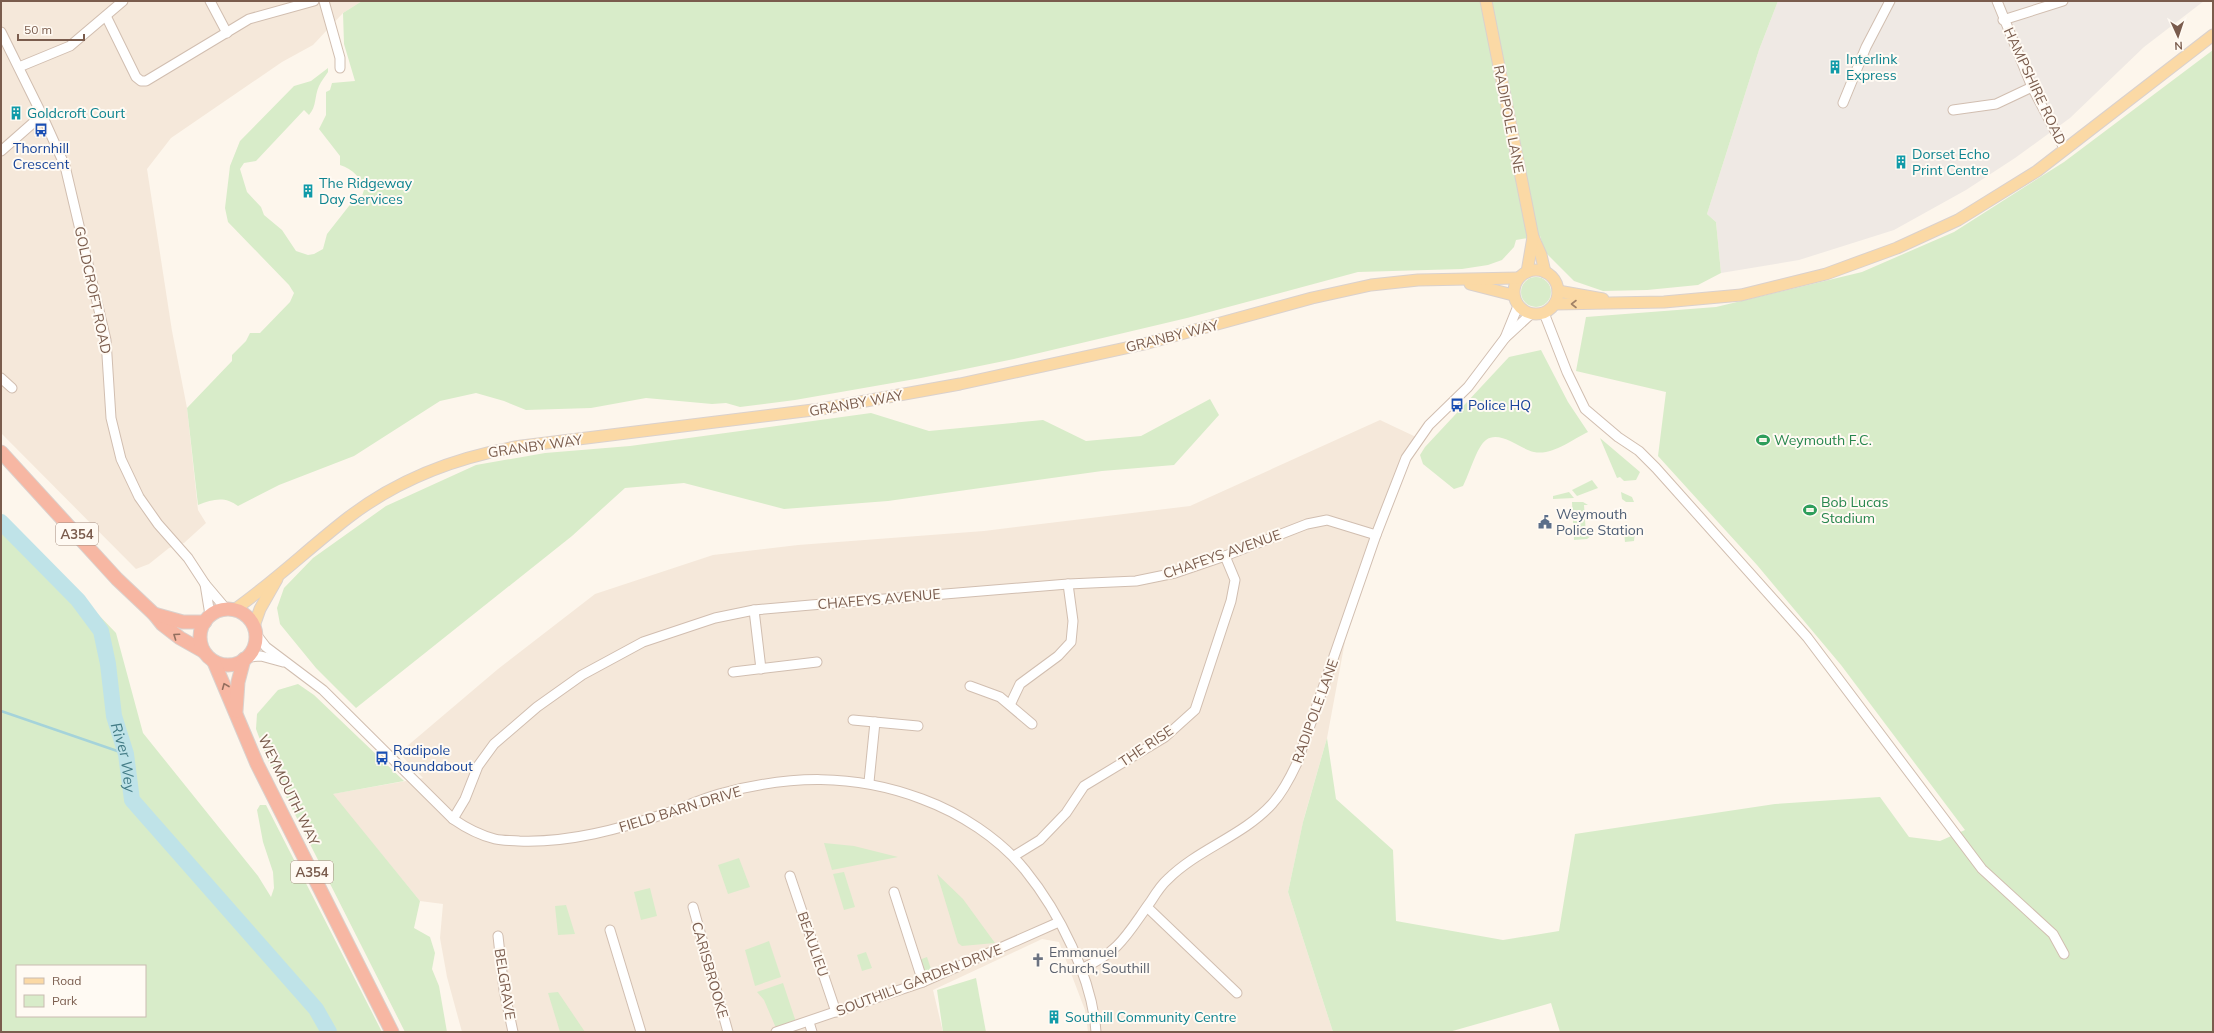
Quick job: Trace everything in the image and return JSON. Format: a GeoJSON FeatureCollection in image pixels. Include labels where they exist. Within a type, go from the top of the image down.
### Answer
{"type":"FeatureCollection","features":[{"type":"Feature","properties":{"kind":"highway","name":"A354"},"geometry":{"type":"LineString","coordinates":[[1,452],[117,580],[154,614],[169,631],[203,651],[214,662]]}},
{"type":"Feature","properties":{"kind":"highway","name":"A354"},"geometry":{"type":"LineString","coordinates":[[154,614],[182,622],[207,619],[230,610]]}},
{"type":"Feature","properties":{"kind":"highway"},"geometry":{"type":"LineString","coordinates":[[230,610],[244,615],[255,630]]}},
{"type":"Feature","properties":{"kind":"highway"},"geometry":{"type":"LineString","coordinates":[[203,651],[201,633],[207,619]]}},
{"type":"Feature","properties":{"kind":"highway","name":"A354"},"geometry":{"type":"LineString","coordinates":[[246,658],[254,647],[255,630]]}},
{"type":"Feature","properties":{"kind":"highway"},"geometry":{"type":"LineString","coordinates":[[214,662],[228,664],[246,658]]}},
{"type":"Feature","properties":{"kind":"highway","name":"WEYMOUTH WAY"},"geometry":{"type":"LineString","coordinates":[[236,711],[238,682],[246,658]]}},
{"type":"Feature","properties":{"kind":"highway","name":"WEYMOUTH WAY"},"geometry":{"type":"LineString","coordinates":[[214,662],[236,711],[254,757],[392,1032]]}},
{"type":"Feature","properties":{"kind":"main road","name":"RADIPOLE LANE"},"geometry":{"type":"LineString","coordinates":[[1486,1],[1533,237],[1541,256],[1545,272]]}},
{"type":"Feature","properties":{"kind":"main road"},"geometry":{"type":"LineString","coordinates":[[2066,150],[2213,35]]}},
{"type":"Feature","properties":{"kind":"main road","name":"HAMPSHIRE ROAD"},"geometry":{"type":"LineString","coordinates":[[1621,302],[1664,302],[1734,296],[1832,272],[1897,248],[1958,220],[2006,192],[2066,150]]}},
{"type":"Feature","properties":{"kind":"main road","name":"RADIPOLE LANE"},"geometry":{"type":"LineString","coordinates":[[1523,275],[1533,237]]}},
{"type":"Feature","properties":{"kind":"main road"},"geometry":{"type":"LineString","coordinates":[[1555,304],[1558,291],[1554,280],[1545,272],[1536,270],[1523,275],[1514,287],[1513,295],[1518,306],[1523,311],[1531,314],[1544,313],[1555,304],[1621,302]]}},
{"type":"Feature","properties":{"kind":"main road","name":"GRANBY WAY"},"geometry":{"type":"LineString","coordinates":[[230,610],[280,574],[351,516],[390,491],[458,460],[491,451],[822,409],[960,384],[1144,344],[1312,298],[1371,285],[1418,280],[1456,280],[1523,275]]}},
{"type":"Feature","properties":{"kind":"main road","name":"GRANBY WAY"},"geometry":{"type":"LineString","coordinates":[[1456,280],[1513,295]]}},
{"type":"Feature","properties":{"kind":"main road"},"geometry":{"type":"LineString","coordinates":[[1558,291],[1621,302]]}},
{"type":"Feature","properties":{"kind":"main road","name":"GRANBY WAY"},"geometry":{"type":"LineString","coordinates":[[255,630],[260,609],[280,574]]}},
{"type":"Feature","properties":{"kind":"street"},"geometry":{"type":"LineString","coordinates":[[19,67],[70,46],[123,1]]}},
{"type":"Feature","properties":{"kind":"street"},"geometry":{"type":"LineString","coordinates":[[210,1],[227,33]]}},
{"type":"Feature","properties":{"kind":"street"},"geometry":{"type":"LineString","coordinates":[[106,16],[136,77],[141,81],[146,81],[249,19],[314,1]]}},
{"type":"Feature","properties":{"kind":"street"},"geometry":{"type":"LineString","coordinates":[[324,1],[340,58],[340,68]]}},
{"type":"Feature","properties":{"kind":"street"},"geometry":{"type":"LineString","coordinates":[[1843,104],[1866,47],[1890,1]]}},
{"type":"Feature","properties":{"kind":"street","name":"HAMPSHIRE ROAD"},"geometry":{"type":"LineString","coordinates":[[1997,1],[2003,20],[2032,87],[2066,150]]}},
{"type":"Feature","properties":{"kind":"street"},"geometry":{"type":"LineString","coordinates":[[2003,20],[2063,1]]}},
{"type":"Feature","properties":{"kind":"street","name":"GOLDCROFT ROAD"},"geometry":{"type":"LineString","coordinates":[[1,32],[42,115],[65,166],[106,340],[112,418],[121,458],[139,497],[158,524],[188,558],[205,584],[230,610]]}},
{"type":"Feature","properties":{"kind":"street"},"geometry":{"type":"LineString","coordinates":[[1953,110],[1996,104],[2032,87]]}},
{"type":"Feature","properties":{"kind":"street"},"geometry":{"type":"LineString","coordinates":[[1,151],[42,115]]}},
{"type":"Feature","properties":{"kind":"street","name":"RADIPOLE LANE"},"geometry":{"type":"LineString","coordinates":[[1504,338],[1518,306]]}},
{"type":"Feature","properties":{"kind":"street"},"geometry":{"type":"LineString","coordinates":[[1544,313],[1567,372],[1585,409],[1618,438],[1639,451],[1656,468],[1802,631],[1982,869],[2053,934],[2064,954]]}},
{"type":"Feature","properties":{"kind":"street","name":"RADIPOLE LANE"},"geometry":{"type":"LineString","coordinates":[[1081,969],[1102,960],[1123,942],[1166,879],[1187,863],[1255,820],[1272,804],[1287,784],[1297,763],[1376,535],[1407,456],[1429,425],[1468,387],[1504,338],[1531,314]]}},
{"type":"Feature","properties":{"kind":"street"},"geometry":{"type":"LineString","coordinates":[[1,378],[12,388]]}},
{"type":"Feature","properties":{"kind":"street","name":"CHAFEYS AVENUE"},"geometry":{"type":"LineString","coordinates":[[453,819],[465,799],[478,766],[494,744],[537,708],[582,675],[643,642],[715,618],[754,610],[1068,584],[1136,581],[1175,573],[1225,556],[1307,524],[1327,520],[1376,535]]}},
{"type":"Feature","properties":{"kind":"street","name":"THE RISE"},"geometry":{"type":"LineString","coordinates":[[1014,856],[1040,840],[1066,813],[1084,786],[1165,736],[1195,710],[1230,601],[1235,580],[1225,556]]}},
{"type":"Feature","properties":{"kind":"street","name":"GOLDCROFT ROAD"},"geometry":{"type":"LineString","coordinates":[[205,584],[207,619]]}},
{"type":"Feature","properties":{"kind":"street"},"geometry":{"type":"LineString","coordinates":[[1010,705],[1020,684],[1058,656],[1071,642],[1073,621],[1068,584]]}},
{"type":"Feature","properties":{"kind":"street"},"geometry":{"type":"LineString","coordinates":[[754,610],[761,669]]}},
{"type":"Feature","properties":{"kind":"street","name":"FIELD BARN DRIVE"},"geometry":{"type":"LineString","coordinates":[[255,630],[266,647],[323,690],[453,819],[469,830],[497,840],[532,841],[570,838],[610,831],[719,794],[765,785],[808,780],[839,779],[869,782],[899,790],[941,806],[968,821],[1014,856],[1034,881],[1059,922],[1081,969]]}},
{"type":"Feature","properties":{"kind":"street","name":"FIELD BARN DRIVE"},"geometry":{"type":"LineString","coordinates":[[246,658],[261,656],[286,663]]}},
{"type":"Feature","properties":{"kind":"street"},"geometry":{"type":"LineString","coordinates":[[733,672],[818,662]]}},
{"type":"Feature","properties":{"kind":"street"},"geometry":{"type":"LineString","coordinates":[[970,686],[1000,697],[1032,724]]}},
{"type":"Feature","properties":{"kind":"street"},"geometry":{"type":"LineString","coordinates":[[853,720],[918,726]]}},
{"type":"Feature","properties":{"kind":"street"},"geometry":{"type":"LineString","coordinates":[[869,782],[875,722]]}},
{"type":"Feature","properties":{"kind":"street","name":"BEAULIEU"},"geometry":{"type":"LineString","coordinates":[[790,876],[836,1012]]}},
{"type":"Feature","properties":{"kind":"street"},"geometry":{"type":"LineString","coordinates":[[894,892],[923,982]]}},
{"type":"Feature","properties":{"kind":"street","name":"CARISBROOKE"},"geometry":{"type":"LineString","coordinates":[[693,907],[728,1032]]}},
{"type":"Feature","properties":{"kind":"street"},"geometry":{"type":"LineString","coordinates":[[1147,907],[1237,993]]}},
{"type":"Feature","properties":{"kind":"street","name":"SOUTHILL GARDEN DRIVE"},"geometry":{"type":"LineString","coordinates":[[776,1032],[923,982],[1059,922]]}},
{"type":"Feature","properties":{"kind":"street"},"geometry":{"type":"LineString","coordinates":[[610,930],[641,1032]]}},
{"type":"Feature","properties":{"kind":"street","name":"BELGRAVE"},"geometry":{"type":"LineString","coordinates":[[498,936],[504,990],[513,1032]]}},
{"type":"Feature","properties":{"kind":"street"},"geometry":{"type":"LineString","coordinates":[[1081,969],[1094,1017],[1096,1032]]}},
{"type":"Feature","properties":{"kind":"street"},"geometry":{"type":"LineString","coordinates":[[809,1022],[812,1032]]}},
{"type":"Feature","properties":{"kind":"shaded area"},"geometry":{"type":"Polygon","coordinates":[[[1,1],[362,1],[343,13],[313,45],[282,62],[171,138],[147,169],[172,331],[187,408],[198,510],[206,523],[184,543],[169,548],[149,564],[136,569],[1,433],[1,1]]]}},
{"type":"Feature","properties":{"kind":"shaded area"},"geometry":{"type":"Polygon","coordinates":[[[1778,1],[2204,1],[2144,47],[2070,118],[2015,158],[1966,190],[1894,230],[1799,260],[1721,273],[1716,222],[1707,214],[1759,50],[1778,1]]]}},
{"type":"Feature","properties":{"kind":"shaded area"},"geometry":{"type":"Polygon","coordinates":[[[1380,420],[1416,437],[1402,455],[1354,593],[1327,738],[1304,818],[1288,892],[1333,1032],[1088,1032],[1085,1010],[1059,942],[1042,939],[933,990],[943,1032],[462,1032],[447,977],[440,938],[443,904],[420,901],[332,794],[423,778],[399,753],[498,669],[595,594],[713,555],[798,545],[984,531],[1190,506],[1380,420]]]}},
{"type":"Feature","properties":{"kind":"green space"},"geometry":{"type":"Polygon","coordinates":[[[362,1],[1778,1],[1759,50],[1707,214],[1716,222],[1721,273],[1698,285],[1647,290],[1603,291],[1574,281],[1545,252],[1540,236],[1516,240],[1514,247],[1502,260],[1488,265],[1462,269],[1358,272],[1187,318],[1014,359],[921,378],[795,400],[740,407],[726,403],[712,404],[646,398],[591,408],[526,410],[504,401],[476,393],[440,401],[354,456],[279,485],[238,506],[224,500],[209,501],[198,505],[187,408],[232,361],[232,355],[246,341],[250,333],[260,333],[290,302],[294,293],[289,285],[228,222],[225,208],[230,166],[240,141],[294,86],[311,81],[328,68],[328,72],[321,82],[316,94],[312,112],[309,115],[304,110],[256,161],[244,163],[240,169],[247,192],[261,207],[264,215],[282,230],[296,251],[308,255],[314,254],[323,249],[327,234],[356,197],[362,196],[364,190],[356,174],[340,165],[340,156],[319,129],[326,115],[326,92],[330,90],[332,83],[355,81],[344,44],[343,13],[362,1]]]}},
{"type":"Feature","properties":{"kind":"green space"},"geometry":{"type":"Polygon","coordinates":[[[2213,50],[2213,1032],[1560,1032],[1551,1003],[1449,1032],[1333,1032],[1288,892],[1303,822],[1327,738],[1336,799],[1393,850],[1396,921],[1503,940],[1559,931],[1575,834],[1775,804],[1880,797],[1909,837],[1940,841],[1965,830],[1841,665],[1757,565],[1658,456],[1666,392],[1576,371],[1586,317],[1716,307],[1862,272],[1954,232],[2064,162],[2213,50]]]}},
{"type":"Feature","properties":{"kind":"green space"},"geometry":{"type":"Polygon","coordinates":[[[1536,277],[1547,281],[1551,292],[1547,303],[1536,307],[1525,303],[1521,292],[1525,281],[1536,277]]]}},
{"type":"Feature","properties":{"kind":"green space"},"geometry":{"type":"Polygon","coordinates":[[[1541,350],[1568,402],[1588,432],[1562,446],[1548,452],[1541,453],[1528,450],[1510,441],[1497,437],[1486,440],[1479,448],[1463,486],[1454,489],[1423,464],[1420,455],[1425,447],[1509,357],[1541,350]]]}},
{"type":"Feature","properties":{"kind":"green space"},"geometry":{"type":"Polygon","coordinates":[[[1210,399],[1219,415],[1174,465],[1102,471],[888,501],[784,509],[684,483],[625,488],[572,536],[356,708],[316,668],[280,624],[277,608],[284,588],[313,558],[386,506],[476,465],[545,453],[630,446],[871,413],[929,431],[1043,420],[1086,441],[1141,436],[1210,399]]]}},
{"type":"Feature","properties":{"kind":"green space"},"geometry":{"type":"Polygon","coordinates":[[[1600,438],[1640,472],[1636,480],[1624,481],[1620,477],[1617,478],[1600,438]]]}},
{"type":"Feature","properties":{"kind":"green space"},"geometry":{"type":"Polygon","coordinates":[[[1592,480],[1598,488],[1577,496],[1572,490],[1592,480]]]}},
{"type":"Feature","properties":{"kind":"green space"},"geometry":{"type":"Polygon","coordinates":[[[1569,492],[1574,498],[1553,499],[1553,496],[1569,492]]]}},
{"type":"Feature","properties":{"kind":"green space"},"geometry":{"type":"Polygon","coordinates":[[[1621,492],[1632,497],[1634,502],[1626,502],[1622,499],[1621,492]]]}},
{"type":"Feature","properties":{"kind":"green space"},"geometry":{"type":"Polygon","coordinates":[[[1572,502],[1583,502],[1588,505],[1584,505],[1586,534],[1592,535],[1587,539],[1574,540],[1572,502]]]}},
{"type":"Feature","properties":{"kind":"green space"},"geometry":{"type":"Polygon","coordinates":[[[1,513],[116,633],[143,733],[258,876],[271,897],[274,888],[273,872],[263,842],[257,810],[260,805],[266,805],[382,1032],[1,1032],[1,513]]]}},
{"type":"Feature","properties":{"kind":"green space"},"geometry":{"type":"Polygon","coordinates":[[[1624,532],[1635,532],[1634,541],[1625,542],[1624,532]]]}},
{"type":"Feature","properties":{"kind":"green space"},"geometry":{"type":"Polygon","coordinates":[[[298,684],[314,695],[404,781],[333,794],[420,901],[414,928],[430,937],[435,953],[432,969],[439,986],[447,1032],[405,1032],[268,761],[256,729],[257,714],[278,690],[298,684]]]}},
{"type":"Feature","properties":{"kind":"green space"},"geometry":{"type":"Polygon","coordinates":[[[824,843],[854,846],[898,857],[832,870],[824,843]]]}},
{"type":"Feature","properties":{"kind":"green space"},"geometry":{"type":"Polygon","coordinates":[[[739,858],[750,887],[728,894],[718,865],[739,858]]]}},
{"type":"Feature","properties":{"kind":"green space"},"geometry":{"type":"Polygon","coordinates":[[[844,872],[855,907],[844,910],[833,874],[844,872]]]}},
{"type":"Feature","properties":{"kind":"green space"},"geometry":{"type":"Polygon","coordinates":[[[937,874],[963,899],[995,943],[962,946],[958,943],[937,874]]]}},
{"type":"Feature","properties":{"kind":"green space"},"geometry":{"type":"Polygon","coordinates":[[[650,888],[657,916],[641,920],[634,892],[650,888]]]}},
{"type":"Feature","properties":{"kind":"green space"},"geometry":{"type":"Polygon","coordinates":[[[566,905],[575,934],[558,935],[555,906],[566,905]]]}},
{"type":"Feature","properties":{"kind":"green space"},"geometry":{"type":"Polygon","coordinates":[[[769,941],[781,977],[755,986],[745,950],[769,941]]]}},
{"type":"Feature","properties":{"kind":"green space"},"geometry":{"type":"Polygon","coordinates":[[[866,952],[872,968],[862,971],[857,955],[866,952]]]}},
{"type":"Feature","properties":{"kind":"green space"},"geometry":{"type":"Polygon","coordinates":[[[927,957],[932,972],[924,972],[919,960],[927,957]]]}},
{"type":"Feature","properties":{"kind":"green space"},"geometry":{"type":"Polygon","coordinates":[[[976,978],[986,1032],[943,1032],[937,990],[976,978]]]}},
{"type":"Feature","properties":{"kind":"green space"},"geometry":{"type":"Polygon","coordinates":[[[783,983],[796,1022],[776,1028],[764,1000],[757,992],[783,983]]]}},
{"type":"Feature","properties":{"kind":"green space"},"geometry":{"type":"Polygon","coordinates":[[[558,992],[585,1032],[560,1032],[548,993],[558,992]]]}},
{"type":"Feature","properties":{"kind":"waterway","name":"River Wey"},"geometry":{"type":"LineString","coordinates":[[1,522],[78,600],[101,631],[108,664],[114,716],[126,754],[132,800],[316,1009],[329,1032]]}},
{"type":"Feature","properties":{"kind":"waterway"},"geometry":{"type":"LineString","coordinates":[[1,711],[126,754]]}},
{"type":"Feature","properties":{"kind":"place","name":"Interlink Express"},"geometry":{"type":"Point","coordinates":[1835,67]}},
{"type":"Feature","properties":{"kind":"place","name":"Goldcroft Court"},"geometry":{"type":"Point","coordinates":[16,113]}},
{"type":"Feature","properties":{"kind":"place","name":"Thornhill Crescent"},"geometry":{"type":"Point","coordinates":[41,130]}},
{"type":"Feature","properties":{"kind":"place","name":"Dorset Echo Print Centre"},"geometry":{"type":"Point","coordinates":[1901,162]}},
{"type":"Feature","properties":{"kind":"place","name":"The Ridgeway Day Services"},"geometry":{"type":"Point","coordinates":[308,191]}},
{"type":"Feature","properties":{"kind":"place","name":"Police HQ"},"geometry":{"type":"Point","coordinates":[1457,405]}},
{"type":"Feature","properties":{"kind":"place","name":"Weymouth F.C."},"geometry":{"type":"Point","coordinates":[1763,440]}},
{"type":"Feature","properties":{"kind":"place","name":"Bob Lucas Stadium"},"geometry":{"type":"Point","coordinates":[1810,510]}},
{"type":"Feature","properties":{"kind":"place","name":"Weymouth Police Station"},"geometry":{"type":"Point","coordinates":[1545,522]}},
{"type":"Feature","properties":{"kind":"place","name":"Radipole Roundabout"},"geometry":{"type":"Point","coordinates":[382,758]}},
{"type":"Feature","properties":{"kind":"place","name":"Emmanuel Church, Southill"},"geometry":{"type":"Point","coordinates":[1038,960]}},
{"type":"Feature","properties":{"kind":"place","name":"Southill Community Centre"},"geometry":{"type":"Point","coordinates":[1054,1017]}}]}
